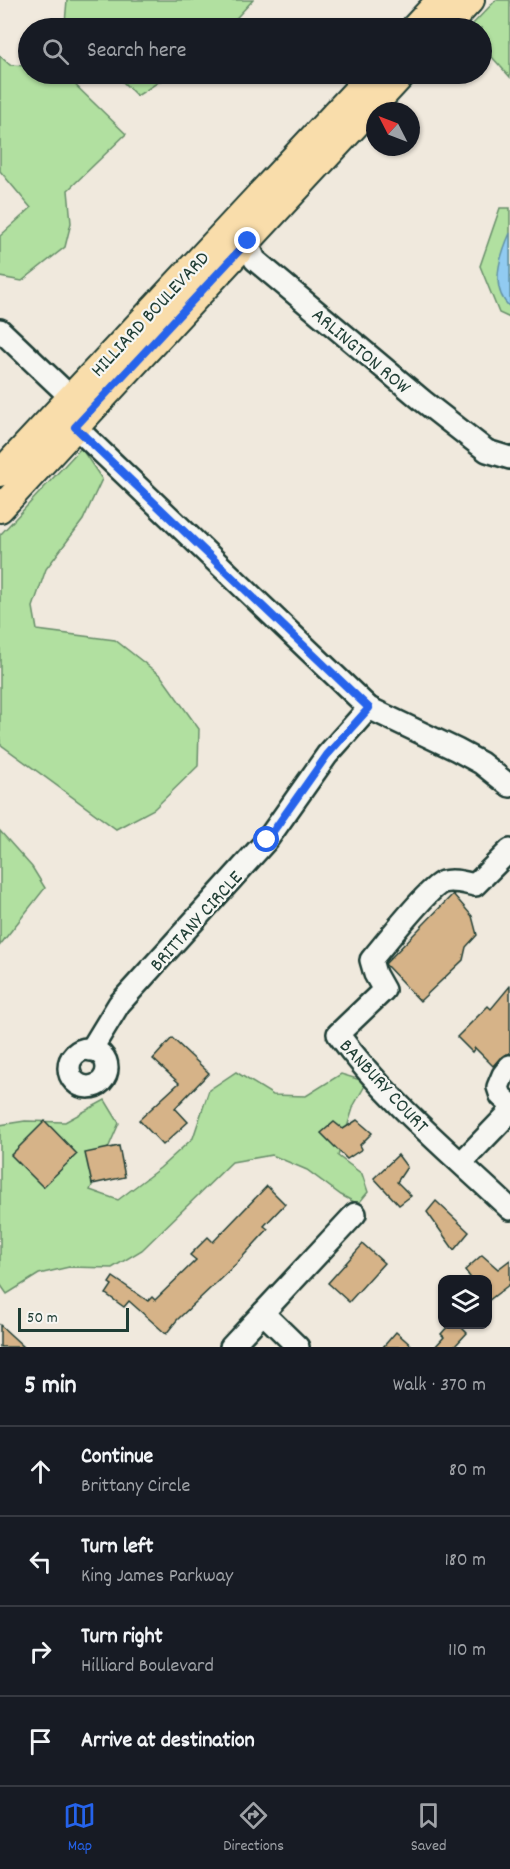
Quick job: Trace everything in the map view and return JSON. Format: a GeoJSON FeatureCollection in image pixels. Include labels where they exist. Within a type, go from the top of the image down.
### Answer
{"type":"FeatureCollection","features":[{"type":"Feature","properties":{"kind":"main road"},"geometry":{"type":"LineString","coordinates":[[423,18],[440,0]]}},
{"type":"Feature","properties":{"kind":"main road"},"geometry":{"type":"LineString","coordinates":[[454,18],[471,0]]}},
{"type":"Feature","properties":{"kind":"main road","name":"HILLIARD BOULEVARD"},"geometry":{"type":"LineString","coordinates":[[242,230],[364,84]]}},
{"type":"Feature","properties":{"kind":"main road","name":"HILLIARD BOULEVARD"},"geometry":{"type":"LineString","coordinates":[[0,508],[73,412],[242,230],[393,84]]}},
{"type":"Feature","properties":{"kind":"main road","name":"HILLIARD BOULEVARD"},"geometry":{"type":"LineString","coordinates":[[0,473],[73,412]]}},
{"type":"Feature","properties":{"kind":"street","name":"ARLINGTON ROW"},"geometry":{"type":"LineString","coordinates":[[242,230],[255,260],[423,401],[487,451],[510,458]]}},
{"type":"Feature","properties":{"kind":"street"},"geometry":{"type":"LineString","coordinates":[[0,330],[73,412],[369,708],[458,750],[481,763],[510,786]]}},
{"type":"Feature","properties":{"kind":"street","name":"BRITTANY CIRCLE"},"geometry":{"type":"LineString","coordinates":[[91,1050],[119,1005],[267,840],[327,755],[369,708]]}},
{"type":"Feature","properties":{"kind":"street","name":"BANBURY COURT"},"geometry":{"type":"LineString","coordinates":[[510,850],[476,885],[449,881],[440,883],[410,914],[371,960],[375,974],[384,990],[338,1034],[355,1058],[418,1122],[510,1209]]}},
{"type":"Feature","properties":{"kind":"street"},"geometry":{"type":"LineString","coordinates":[[510,1066],[502,1075],[498,1087],[501,1096],[510,1104]]}},
{"type":"Feature","properties":{"kind":"street"},"geometry":{"type":"LineString","coordinates":[[461,1163],[510,1112]]}},
{"type":"Feature","properties":{"kind":"street"},"geometry":{"type":"LineString","coordinates":[[231,1347],[356,1214]]}},
{"type":"Feature","properties":{"kind":"street"},"geometry":{"type":"LineString","coordinates":[[263,1314],[298,1347]]}},
{"type":"Feature","properties":{"kind":"green space"},"geometry":{"type":"Polygon","coordinates":[[[67,0],[253,0],[236,18],[65,18],[67,0]]]}},
{"type":"Feature","properties":{"kind":"green space"},"geometry":{"type":"Polygon","coordinates":[[[496,0],[510,0],[510,77],[492,57],[492,18],[479,18],[496,0]]]}},
{"type":"Feature","properties":{"kind":"green space"},"geometry":{"type":"Polygon","coordinates":[[[0,56],[10,65],[18,65],[18,84],[74,84],[126,134],[68,190],[71,223],[65,247],[22,281],[0,277],[0,236],[31,208],[0,171],[0,56]]]}},
{"type":"Feature","properties":{"kind":"green space"},"geometry":{"type":"Polygon","coordinates":[[[125,84],[156,84],[137,96],[125,84]]]}},
{"type":"Feature","properties":{"kind":"green space"},"geometry":{"type":"Polygon","coordinates":[[[500,208],[510,208],[510,318],[499,313],[480,266],[500,208]]]}},
{"type":"Feature","properties":{"kind":"green space"},"geometry":{"type":"Polygon","coordinates":[[[81,448],[102,479],[83,520],[46,569],[33,607],[37,630],[115,640],[161,676],[199,729],[198,766],[154,809],[116,829],[0,744],[0,535],[81,448]]]}},
{"type":"Feature","properties":{"kind":"green space"},"geometry":{"type":"Polygon","coordinates":[[[0,831],[32,867],[45,888],[0,945],[0,831]]]}},
{"type":"Feature","properties":{"kind":"green space"},"geometry":{"type":"Polygon","coordinates":[[[236,1072],[273,1095],[306,1096],[341,1074],[367,1082],[354,1105],[338,1156],[362,1174],[368,1192],[358,1204],[341,1195],[307,1170],[272,1155],[232,1162],[142,1250],[112,1268],[69,1267],[39,1274],[7,1294],[0,1284],[0,1125],[25,1121],[65,1122],[105,1100],[119,1123],[90,1190],[118,1200],[160,1168],[193,1138],[209,1090],[236,1072]]]}},
{"type":"Feature","properties":{"kind":"water"},"geometry":{"type":"Polygon","coordinates":[[[510,233],[510,307],[500,291],[498,271],[510,233]]]}},
{"type":"Feature","properties":{"kind":"building"},"geometry":{"type":"Polygon","coordinates":[[[453,894],[472,916],[477,935],[466,947],[463,960],[420,1001],[385,964],[453,894]]]}},
{"type":"Feature","properties":{"kind":"building"},"geometry":{"type":"Polygon","coordinates":[[[510,986],[510,1054],[500,1058],[493,1066],[475,1048],[472,1052],[457,1037],[488,1006],[491,1009],[510,986]]]}},
{"type":"Feature","properties":{"kind":"building"},"geometry":{"type":"Polygon","coordinates":[[[172,1038],[209,1073],[175,1108],[188,1122],[163,1145],[139,1120],[179,1083],[153,1059],[172,1038]]]}},
{"type":"Feature","properties":{"kind":"building"},"geometry":{"type":"Polygon","coordinates":[[[357,1120],[372,1133],[360,1145],[362,1149],[347,1159],[321,1133],[334,1122],[343,1129],[357,1120]]]}},
{"type":"Feature","properties":{"kind":"building"},"geometry":{"type":"Polygon","coordinates":[[[45,1121],[77,1154],[43,1187],[11,1155],[45,1121]]]}},
{"type":"Feature","properties":{"kind":"building"},"geometry":{"type":"Polygon","coordinates":[[[119,1146],[125,1177],[92,1184],[85,1153],[119,1146]]]}},
{"type":"Feature","properties":{"kind":"building"},"geometry":{"type":"Polygon","coordinates":[[[398,1155],[407,1167],[397,1182],[411,1196],[399,1205],[374,1178],[398,1155]]]}},
{"type":"Feature","properties":{"kind":"building"},"geometry":{"type":"Polygon","coordinates":[[[267,1186],[285,1204],[264,1226],[268,1229],[236,1264],[177,1320],[166,1334],[129,1301],[124,1307],[106,1294],[112,1285],[109,1283],[113,1277],[148,1301],[152,1297],[155,1300],[196,1260],[190,1255],[208,1237],[213,1242],[267,1186]]]}},
{"type":"Feature","properties":{"kind":"building"},"geometry":{"type":"Polygon","coordinates":[[[436,1201],[469,1232],[454,1250],[427,1212],[436,1201]]]}},
{"type":"Feature","properties":{"kind":"building"},"geometry":{"type":"Polygon","coordinates":[[[363,1244],[384,1263],[349,1302],[328,1283],[363,1244]]]}},
{"type":"Feature","properties":{"kind":"building"},"geometry":{"type":"Polygon","coordinates":[[[482,1255],[498,1269],[510,1260],[510,1284],[492,1298],[492,1275],[468,1275],[465,1270],[482,1255]]]}},
{"type":"Feature","properties":{"kind":"building"},"geometry":{"type":"Polygon","coordinates":[[[0,1325],[24,1347],[0,1347],[0,1325]]]}},
{"type":"Feature","properties":{"kind":"building"},"geometry":{"type":"Polygon","coordinates":[[[446,1329],[463,1329],[467,1333],[454,1347],[435,1347],[444,1337],[441,1334],[446,1329]]]}},
{"type":"Feature","properties":{"kind":"building"},"geometry":{"type":"Polygon","coordinates":[[[396,1332],[413,1347],[383,1347],[396,1332]]]}},
{"type":"Feature","properties":{"kind":"route"},"geometry":{"type":"LineString","coordinates":[[248,241],[75,427],[369,708],[327,755],[267,840]]}}]}
